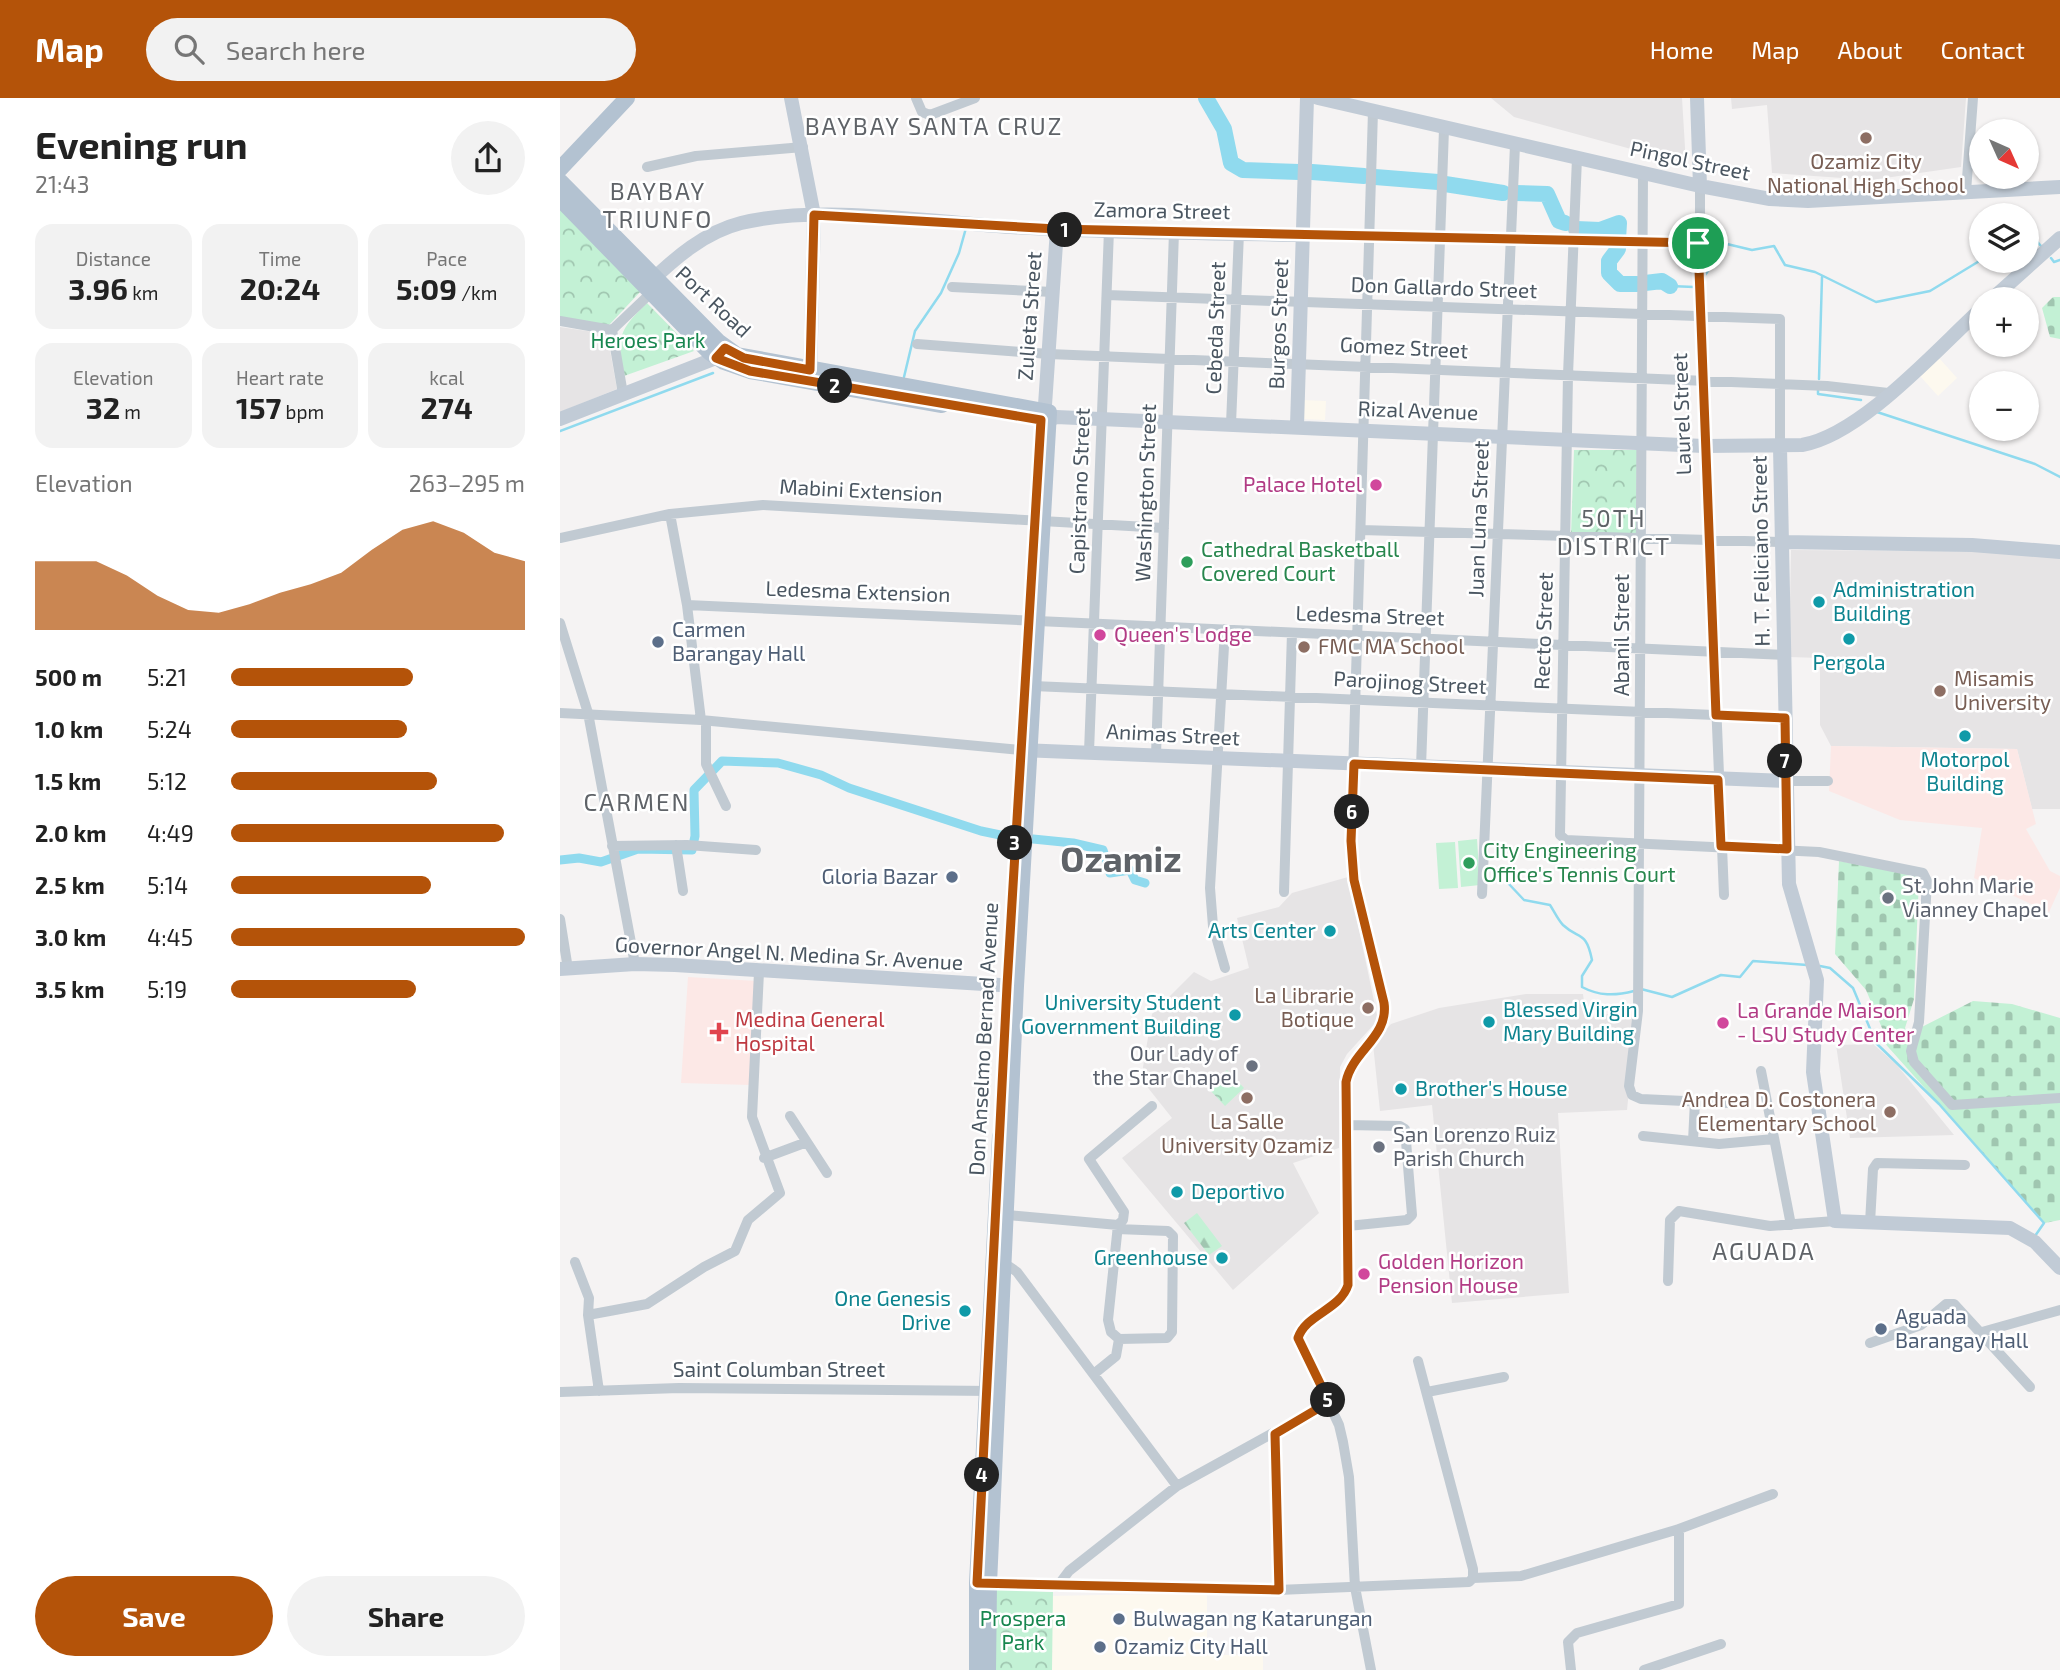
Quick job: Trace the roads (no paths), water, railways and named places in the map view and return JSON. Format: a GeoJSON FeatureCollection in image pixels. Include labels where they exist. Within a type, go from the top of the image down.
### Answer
{"type":"FeatureCollection","features":[{"type":"Feature","properties":{"kind":"main road"},"geometry":{"type":"LineString","coordinates":[[560,169],[627,98]]}},
{"type":"Feature","properties":{"kind":"main road","name":"Port Road"},"geometry":{"type":"LineString","coordinates":[[560,181],[653,285]]}},
{"type":"Feature","properties":{"kind":"main road","name":"Port Road"},"geometry":{"type":"LineString","coordinates":[[560,198],[653,285],[720,353],[810,376],[1047,414]]}},
{"type":"Feature","properties":{"kind":"main road","name":"Don Anselmo Bernad Avenue"},"geometry":{"type":"LineString","coordinates":[[977,1670],[1025,750],[1047,414]]}},
{"type":"Feature","properties":{"kind":"main road","name":"Don Anselmo Bernad Avenue"},"geometry":{"type":"LineString","coordinates":[[1025,750],[1033,686],[1033,619]]}},
{"type":"Feature","properties":{"kind":"main road","name":"Don Anselmo Bernad Avenue"},"geometry":{"type":"LineString","coordinates":[[999,1266],[1008,1215],[1006,1119]]}},
{"type":"Feature","properties":{"kind":"main road","name":"Don Anselmo Bernad Avenue"},"geometry":{"type":"LineString","coordinates":[[983,1584],[988,1670]]}},
{"type":"Feature","properties":{"kind":"street"},"geometry":{"type":"LineString","coordinates":[[791,98],[803,147],[814,215],[810,376]]}},
{"type":"Feature","properties":{"kind":"street"},"geometry":{"type":"LineString","coordinates":[[916,98],[922,112],[930,115],[975,98]]}},
{"type":"Feature","properties":{"kind":"street","name":"Burgos Street"},"geometry":{"type":"LineString","coordinates":[[1297,426],[1307,98]]}},
{"type":"Feature","properties":{"kind":"street","name":"Pingol Street"},"geometry":{"type":"LineString","coordinates":[[1318,98],[1643,174],[1788,201],[2060,187]]}},
{"type":"Feature","properties":{"kind":"street","name":"Laurel Street"},"geometry":{"type":"LineString","coordinates":[[1697,98],[1704,446],[1724,895]]}},
{"type":"Feature","properties":{"kind":"street"},"geometry":{"type":"LineString","coordinates":[[1966,192],[1973,98]]}},
{"type":"Feature","properties":{"kind":"street"},"geometry":{"type":"LineString","coordinates":[[1371,1670],[1355,1587],[1349,1477],[1339,1425],[1298,1338],[1304,1328],[1346,1291],[1348,1072],[1385,1019],[1384,1003],[1354,880],[1351,841],[1373,111]]}},
{"type":"Feature","properties":{"kind":"street"},"geometry":{"type":"LineString","coordinates":[[1421,767],[1444,128]]}},
{"type":"Feature","properties":{"kind":"street","name":"Juan Luna Street"},"geometry":{"type":"LineString","coordinates":[[1482,894],[1495,640],[1500,436],[1515,145]]}},
{"type":"Feature","properties":{"kind":"street"},"geometry":{"type":"LineString","coordinates":[[648,167],[696,156],[803,147]]}},
{"type":"Feature","properties":{"kind":"street","name":"Recto Street"},"geometry":{"type":"LineString","coordinates":[[1577,158],[1572,241],[1567,536],[1560,709],[1559,832],[1562,838],[1787,849],[1850,856],[1919,871],[1926,876],[1919,1022],[1910,1051],[1914,1062],[1947,1102],[1955,1106],[2060,1098]]}},
{"type":"Feature","properties":{"kind":"street","name":"Abanil Street"},"geometry":{"type":"LineString","coordinates":[[1643,174],[1639,1011],[1629,1086],[1632,1095],[1641,1099],[1695,1101]]}},
{"type":"Feature","properties":{"kind":"street","name":"Zamora Street"},"geometry":{"type":"LineString","coordinates":[[653,285],[680,256],[719,231],[769,218],[814,215],[1057,229],[1698,243]]}},
{"type":"Feature","properties":{"kind":"street","name":"Zulieta Street"},"geometry":{"type":"LineString","coordinates":[[1047,414],[1057,229]]}},
{"type":"Feature","properties":{"kind":"street","name":"Capistrano Street"},"geometry":{"type":"LineString","coordinates":[[1089,752],[1109,230]]}},
{"type":"Feature","properties":{"kind":"street","name":"Washington Street"},"geometry":{"type":"LineString","coordinates":[[1156,755],[1174,232]]}},
{"type":"Feature","properties":{"kind":"street","name":"Cebeda Street"},"geometry":{"type":"LineString","coordinates":[[1231,424],[1239,233]]}},
{"type":"Feature","properties":{"kind":"street"},"geometry":{"type":"LineString","coordinates":[[2005,287],[2060,238]]}},
{"type":"Feature","properties":{"kind":"street"},"geometry":{"type":"LineString","coordinates":[[612,330],[653,285]]}},
{"type":"Feature","properties":{"kind":"street"},"geometry":{"type":"LineString","coordinates":[[952,287],[1053,292]]}},
{"type":"Feature","properties":{"kind":"street","name":"Don Gallardo Street"},"geometry":{"type":"LineString","coordinates":[[1107,295],[1780,319]]}},
{"type":"Feature","properties":{"kind":"street","name":"H. T. Feliciano Street"},"geometry":{"type":"LineString","coordinates":[[1780,319],[1787,849],[1791,898],[1817,980],[1814,1080],[1835,1221]]}},
{"type":"Feature","properties":{"kind":"street","name":"Rizal Avenue"},"geometry":{"type":"LineString","coordinates":[[1047,414],[1102,420],[1780,447],[1817,443],[1833,436],[1888,394],[1969,320]]}},
{"type":"Feature","properties":{"kind":"street"},"geometry":{"type":"LineString","coordinates":[[560,321],[612,330]]}},
{"type":"Feature","properties":{"kind":"street"},"geometry":{"type":"LineString","coordinates":[[612,330],[623,394]]}},
{"type":"Feature","properties":{"kind":"street","name":"Gomez Street"},"geometry":{"type":"LineString","coordinates":[[917,344],[1049,354],[1844,387],[1888,394]]}},
{"type":"Feature","properties":{"kind":"street"},"geometry":{"type":"LineString","coordinates":[[560,419],[720,353]]}},
{"type":"Feature","properties":{"kind":"street","name":"Mabini Extension"},"geometry":{"type":"LineString","coordinates":[[560,538],[670,514],[719,508],[775,506],[1164,528]]}},
{"type":"Feature","properties":{"kind":"street"},"geometry":{"type":"LineString","coordinates":[[670,514],[687,605],[704,720],[704,741],[710,772],[726,806]]}},
{"type":"Feature","properties":{"kind":"street"},"geometry":{"type":"LineString","coordinates":[[1361,530],[1972,545],[2060,552]]}},
{"type":"Feature","properties":{"kind":"street","name":"Ledesma Extension"},"geometry":{"type":"LineString","coordinates":[[687,605],[1033,619]]}},
{"type":"Feature","properties":{"kind":"street","name":"Ledesma Street"},"geometry":{"type":"LineString","coordinates":[[1033,619],[1784,655]]}},
{"type":"Feature","properties":{"kind":"street"},"geometry":{"type":"LineString","coordinates":[[560,623],[588,713],[635,964]]}},
{"type":"Feature","properties":{"kind":"street"},"geometry":{"type":"LineString","coordinates":[[1224,968],[1211,908],[1226,629]]}},
{"type":"Feature","properties":{"kind":"street"},"geometry":{"type":"LineString","coordinates":[[1284,892],[1292,632]]}},
{"type":"Feature","properties":{"kind":"street","name":"Parojinog Street"},"geometry":{"type":"LineString","coordinates":[[1033,686],[1785,718]]}},
{"type":"Feature","properties":{"kind":"street","name":"Animas Street"},"geometry":{"type":"LineString","coordinates":[[560,713],[704,720],[1025,750],[1785,781]]}},
{"type":"Feature","properties":{"kind":"street"},"geometry":{"type":"LineString","coordinates":[[1785,781],[1828,782]]}},
{"type":"Feature","properties":{"kind":"street"},"geometry":{"type":"LineString","coordinates":[[613,849],[680,845],[756,850]]}},
{"type":"Feature","properties":{"kind":"street"},"geometry":{"type":"LineString","coordinates":[[680,845],[680,870],[684,891]]}},
{"type":"Feature","properties":{"kind":"street"},"geometry":{"type":"LineString","coordinates":[[560,919],[564,969]]}},
{"type":"Feature","properties":{"kind":"street","name":"Governor Angel N. Medina Sr. Avenue"},"geometry":{"type":"LineString","coordinates":[[564,969],[635,964],[1012,986]]}},
{"type":"Feature","properties":{"kind":"street"},"geometry":{"type":"LineString","coordinates":[[588,1315],[647,1304],[704,1267],[735,1251],[748,1220],[780,1193],[764,1158],[752,1117],[759,972]]}},
{"type":"Feature","properties":{"kind":"street"},"geometry":{"type":"LineString","coordinates":[[1761,1071],[1791,1225]]}},
{"type":"Feature","properties":{"kind":"street"},"geometry":{"type":"LineString","coordinates":[[1693,1141],[1695,1101],[1728,1102]]}},
{"type":"Feature","properties":{"kind":"street"},"geometry":{"type":"LineString","coordinates":[[1008,1215],[1118,1227],[1168,1231],[1174,1238],[1170,1336],[1119,1339],[1111,1332],[1108,1320],[1118,1227],[1124,1212],[1089,1159],[1152,1106]]}},
{"type":"Feature","properties":{"kind":"street"},"geometry":{"type":"LineString","coordinates":[[790,1116],[827,1173]]}},
{"type":"Feature","properties":{"kind":"street"},"geometry":{"type":"LineString","coordinates":[[1346,1125],[1400,1126],[1405,1129],[1412,1215],[1407,1220],[1348,1226]]}},
{"type":"Feature","properties":{"kind":"street"},"geometry":{"type":"LineString","coordinates":[[1643,1136],[1734,1144],[1773,1139]]}},
{"type":"Feature","properties":{"kind":"street"},"geometry":{"type":"LineString","coordinates":[[764,1158],[807,1142]]}},
{"type":"Feature","properties":{"kind":"street"},"geometry":{"type":"LineString","coordinates":[[1870,1223],[1873,1169],[1877,1163],[1965,1165]]}},
{"type":"Feature","properties":{"kind":"street"},"geometry":{"type":"LineString","coordinates":[[1668,1281],[1670,1220],[1676,1212],[1710,1214],[1770,1226],[1835,1221],[2010,1228],[2035,1242],[2060,1268]]}},
{"type":"Feature","properties":{"kind":"street"},"geometry":{"type":"LineString","coordinates":[[575,1262],[589,1298],[588,1315],[599,1391]]}},
{"type":"Feature","properties":{"kind":"street"},"geometry":{"type":"LineString","coordinates":[[999,1266],[1017,1272],[1177,1486]]}},
{"type":"Feature","properties":{"kind":"street"},"geometry":{"type":"LineString","coordinates":[[1870,1343],[1922,1325],[1950,1303],[1957,1306],[1982,1332],[2030,1387]]}},
{"type":"Feature","properties":{"kind":"street"},"geometry":{"type":"LineString","coordinates":[[1982,1332],[2060,1310]]}},
{"type":"Feature","properties":{"kind":"street"},"geometry":{"type":"LineString","coordinates":[[1095,1373],[1116,1356],[1119,1339]]}},
{"type":"Feature","properties":{"kind":"street"},"geometry":{"type":"LineString","coordinates":[[1418,1361],[1473,1569],[1473,1578]]}},
{"type":"Feature","properties":{"kind":"street"},"geometry":{"type":"LineString","coordinates":[[1427,1392],[1504,1377]]}},
{"type":"Feature","properties":{"kind":"street","name":"Saint Columban Street"},"geometry":{"type":"LineString","coordinates":[[560,1392],[679,1388],[993,1391]]}},
{"type":"Feature","properties":{"kind":"street"},"geometry":{"type":"LineString","coordinates":[[1057,1587],[1069,1571],[1177,1486],[1329,1402]]}},
{"type":"Feature","properties":{"kind":"street"},"geometry":{"type":"LineString","coordinates":[[1275,1434],[1279,1590]]}},
{"type":"Feature","properties":{"kind":"street"},"geometry":{"type":"LineString","coordinates":[[983,1584],[1279,1590],[1464,1583],[1473,1578],[1521,1576],[1679,1529],[1773,1494]]}},
{"type":"Feature","properties":{"kind":"street"},"geometry":{"type":"LineString","coordinates":[[1571,1670],[1568,1642],[1577,1633],[1679,1604],[1679,1529]]}},
{"type":"Feature","properties":{"kind":"street"},"geometry":{"type":"LineString","coordinates":[[1643,1670],[1721,1644]]}},
{"type":"Feature","properties":{"kind":"waterway"},"geometry":{"type":"LineString","coordinates":[[1206,98],[1224,129],[1231,163],[1243,170],[1299,172]]}},
{"type":"Feature","properties":{"kind":"waterway"},"geometry":{"type":"LineString","coordinates":[[1312,172],[1364,176]]}},
{"type":"Feature","properties":{"kind":"waterway"},"geometry":{"type":"LineString","coordinates":[[1375,177],[1438,182]]}},
{"type":"Feature","properties":{"kind":"waterway"},"geometry":{"type":"LineString","coordinates":[[1445,184],[1503,193]]}},
{"type":"Feature","properties":{"kind":"waterway"},"geometry":{"type":"LineString","coordinates":[[1514,193],[1547,194],[1559,221],[1565,223]]}},
{"type":"Feature","properties":{"kind":"waterway"},"geometry":{"type":"LineString","coordinates":[[1576,229],[1600,230],[1619,223],[1618,239]]}},
{"type":"Feature","properties":{"kind":"waterway"},"geometry":{"type":"LineString","coordinates":[[904,377],[915,331],[941,293],[959,253],[966,228]]}},
{"type":"Feature","properties":{"kind":"waterway"},"geometry":{"type":"LineString","coordinates":[[1705,275],[1727,244],[1752,250],[1774,246],[1785,265],[1815,272],[1876,302],[1930,291],[1969,267]]}},
{"type":"Feature","properties":{"kind":"waterway"},"geometry":{"type":"LineString","coordinates":[[1618,249],[1609,261],[1609,273],[1620,284],[1637,284]]}},
{"type":"Feature","properties":{"kind":"waterway"},"geometry":{"type":"LineString","coordinates":[[2051,258],[2054,262],[2060,260]]}},
{"type":"Feature","properties":{"kind":"waterway"},"geometry":{"type":"LineString","coordinates":[[1819,379],[1822,277]]}},
{"type":"Feature","properties":{"kind":"waterway"},"geometry":{"type":"LineString","coordinates":[[1645,283],[1662,281],[1670,286]]}},
{"type":"Feature","properties":{"kind":"waterway"},"geometry":{"type":"LineString","coordinates":[[1670,286],[1694,287]]}},
{"type":"Feature","properties":{"kind":"waterway"},"geometry":{"type":"LineString","coordinates":[[560,431],[713,373]]}},
{"type":"Feature","properties":{"kind":"waterway"},"geometry":{"type":"LineString","coordinates":[[1818,390],[1818,394],[1861,400]]}},
{"type":"Feature","properties":{"kind":"waterway"},"geometry":{"type":"LineString","coordinates":[[1877,412],[2035,464],[2060,477]]}},
{"type":"Feature","properties":{"kind":"waterway"},"geometry":{"type":"LineString","coordinates":[[560,860],[579,858],[601,862],[638,849],[692,850],[695,836],[694,790],[722,761],[778,763],[821,775],[849,788],[981,831],[1010,837]]}},
{"type":"Feature","properties":{"kind":"waterway"},"geometry":{"type":"LineString","coordinates":[[1033,839],[1073,843],[1103,850],[1110,873],[1130,870],[1135,880],[1145,883]]}},
{"type":"Feature","properties":{"kind":"waterway"},"geometry":{"type":"LineString","coordinates":[[1508,883],[1524,900],[1550,905],[1563,925],[1587,944],[1592,960],[1582,976],[1582,987],[1607,994],[1634,991]]}},
{"type":"Feature","properties":{"kind":"waterway"},"geometry":{"type":"LineString","coordinates":[[1641,989],[1672,997],[1721,975],[1740,977],[1753,961],[1807,965]]}},
{"type":"Feature","properties":{"kind":"waterway"},"geometry":{"type":"LineString","coordinates":[[1820,966],[1830,968],[1853,988],[1876,1043],[1939,1104],[2044,1223],[2035,1236]]}},
{"type":"Feature","properties":{"kind":"place","name":"Ozamiz City National High School"},"geometry":{"type":"Point","coordinates":[1866,138]}},
{"type":"Feature","properties":{"kind":"place","name":"Palace Hotel"},"geometry":{"type":"Point","coordinates":[1376,485]}},
{"type":"Feature","properties":{"kind":"place","name":"Cathedral Basketball Covered Court"},"geometry":{"type":"Point","coordinates":[1187,562]}},
{"type":"Feature","properties":{"kind":"place","name":"Administration Building"},"geometry":{"type":"Point","coordinates":[1819,602]}},
{"type":"Feature","properties":{"kind":"place","name":"Queen's Lodge"},"geometry":{"type":"Point","coordinates":[1100,635]}},
{"type":"Feature","properties":{"kind":"place","name":"Pergola"},"geometry":{"type":"Point","coordinates":[1849,639]}},
{"type":"Feature","properties":{"kind":"place","name":"Carmen Barangay Hall"},"geometry":{"type":"Point","coordinates":[658,642]}},
{"type":"Feature","properties":{"kind":"place","name":"FMC MA School"},"geometry":{"type":"Point","coordinates":[1304,647]}},
{"type":"Feature","properties":{"kind":"place","name":"Misamis University"},"geometry":{"type":"Point","coordinates":[1940,691]}},
{"type":"Feature","properties":{"kind":"place","name":"Motorpol Building"},"geometry":{"type":"Point","coordinates":[1965,736]}},
{"type":"Feature","properties":{"kind":"place","name":"City Engineering Office's Tennis Court"},"geometry":{"type":"Point","coordinates":[1469,863]}},
{"type":"Feature","properties":{"kind":"place","name":"Gloria Bazar"},"geometry":{"type":"Point","coordinates":[952,877]}},
{"type":"Feature","properties":{"kind":"place","name":"St. John Marie Vianney Chapel"},"geometry":{"type":"Point","coordinates":[1888,898]}},
{"type":"Feature","properties":{"kind":"place","name":"Arts Center"},"geometry":{"type":"Point","coordinates":[1330,931]}},
{"type":"Feature","properties":{"kind":"place","name":"La Librarie Botique"},"geometry":{"type":"Point","coordinates":[1368,1008]}},
{"type":"Feature","properties":{"kind":"place","name":"University Student Government Building"},"geometry":{"type":"Point","coordinates":[1235,1015]}},
{"type":"Feature","properties":{"kind":"place","name":"Blessed Virgin Mary Building"},"geometry":{"type":"Point","coordinates":[1489,1022]}},
{"type":"Feature","properties":{"kind":"place","name":"La Grande Maison - LSU Study Center"},"geometry":{"type":"Point","coordinates":[1723,1023]}},
{"type":"Feature","properties":{"kind":"place","name":"Medina General Hospital"},"geometry":{"type":"Point","coordinates":[719,1032]}},
{"type":"Feature","properties":{"kind":"place","name":"Our Lady of the Star Chapel"},"geometry":{"type":"Point","coordinates":[1252,1066]}},
{"type":"Feature","properties":{"kind":"place","name":"Brother's House"},"geometry":{"type":"Point","coordinates":[1401,1089]}},
{"type":"Feature","properties":{"kind":"place","name":"La Salle University Ozamiz"},"geometry":{"type":"Point","coordinates":[1247,1098]}},
{"type":"Feature","properties":{"kind":"place","name":"Andrea D. Costonera Elementary School"},"geometry":{"type":"Point","coordinates":[1890,1112]}},
{"type":"Feature","properties":{"kind":"place","name":"San Lorenzo Ruiz Parish Church"},"geometry":{"type":"Point","coordinates":[1379,1147]}},
{"type":"Feature","properties":{"kind":"place","name":"Deportivo"},"geometry":{"type":"Point","coordinates":[1177,1192]}},
{"type":"Feature","properties":{"kind":"place","name":"Greenhouse"},"geometry":{"type":"Point","coordinates":[1222,1258]}},
{"type":"Feature","properties":{"kind":"place","name":"Golden Horizon Pension House"},"geometry":{"type":"Point","coordinates":[1364,1274]}},
{"type":"Feature","properties":{"kind":"place","name":"One Genesis Drive"},"geometry":{"type":"Point","coordinates":[965,1311]}},
{"type":"Feature","properties":{"kind":"place","name":"Aguada Barangay Hall"},"geometry":{"type":"Point","coordinates":[1881,1329]}},
{"type":"Feature","properties":{"kind":"place","name":"Bulwagan ng Katarungan"},"geometry":{"type":"Point","coordinates":[1119,1619]}},
{"type":"Feature","properties":{"kind":"place","name":"Ozamiz City Hall"},"geometry":{"type":"Point","coordinates":[1100,1647]}},
{"type":"Feature","properties":{"kind":"district","name":"BAYBAY SANTA CRUZ"},"geometry":{"type":"Point","coordinates":[934,127]}},
{"type":"Feature","properties":{"kind":"district","name":"BAYBAY TRIUNFO"},"geometry":{"type":"Point","coordinates":[658,206]}},
{"type":"Feature","properties":{"kind":"district","name":"50TH DISTRICT"},"geometry":{"type":"Point","coordinates":[1614,533]}},
{"type":"Feature","properties":{"kind":"district","name":"CARMEN"},"geometry":{"type":"Point","coordinates":[637,803]}},
{"type":"Feature","properties":{"kind":"district","name":"Ozamiz"},"geometry":{"type":"Point","coordinates":[1121,860]}},
{"type":"Feature","properties":{"kind":"district","name":"AGUADA"},"geometry":{"type":"Point","coordinates":[1764,1252]}},
{"type":"Feature","properties":{"kind":"park label","name":"Heroes Park"},"geometry":{"type":"Point","coordinates":[648,341]}},
{"type":"Feature","properties":{"kind":"park label","name":"Prospera Park"},"geometry":{"type":"Point","coordinates":[1023,1631]}}]}
